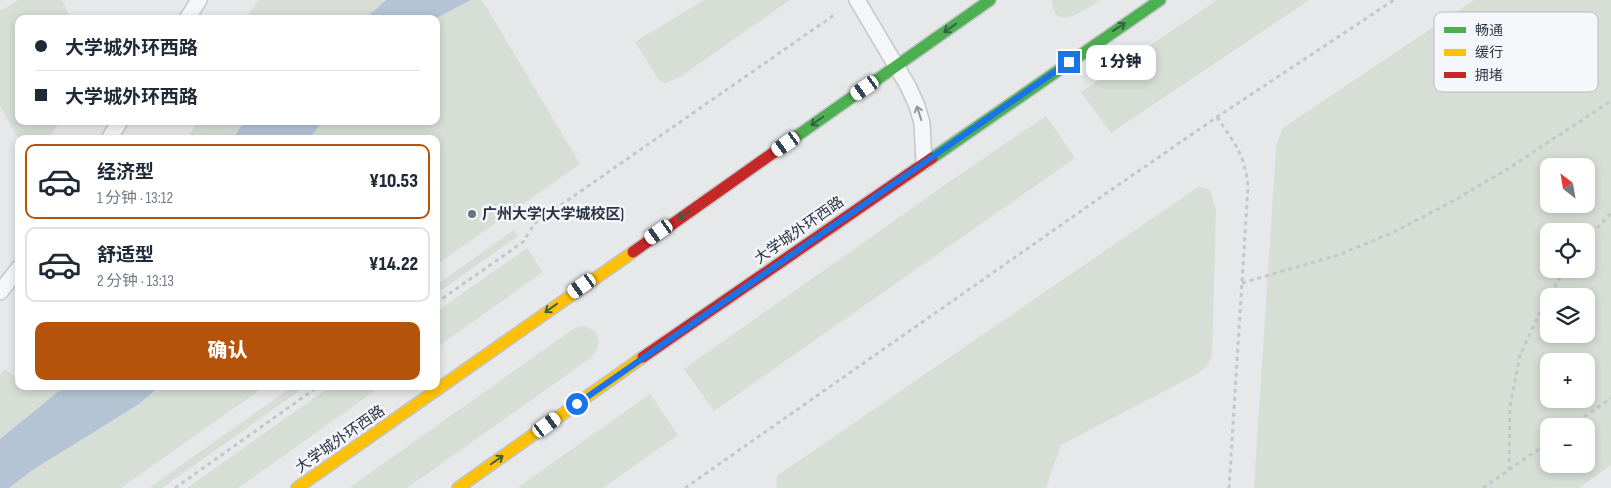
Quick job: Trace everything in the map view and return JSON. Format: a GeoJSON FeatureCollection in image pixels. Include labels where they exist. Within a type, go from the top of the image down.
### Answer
{"type":"FeatureCollection","features":[{"type":"Feature","properties":{"kind":"main road","name":"大学城外环西路"},"geometry":{"type":"LineString","coordinates":[[440,387],[990,0]]}},
{"type":"Feature","properties":{"kind":"main road","name":"大学城外环西路"},"geometry":{"type":"LineString","coordinates":[[458,488],[924,162],[1160,0]]}},
{"type":"Feature","properties":{"kind":"main road","name":"大学城外环西路"},"geometry":{"type":"LineString","coordinates":[[297,488],[436,390]]}},
{"type":"Feature","properties":{"kind":"lane"},"geometry":{"type":"LineString","coordinates":[[190,15],[199,0]]}},
{"type":"Feature","properties":{"kind":"lane"},"geometry":{"type":"LineString","coordinates":[[857,0],[917,106],[922,123],[924,162]]}},
{"type":"Feature","properties":{"kind":"lane"},"geometry":{"type":"LineString","coordinates":[[0,292],[15,273]]}},
{"type":"Feature","properties":{"kind":"path"},"geometry":{"type":"LineString","coordinates":[[685,488],[1217,117],[1394,0]]}},
{"type":"Feature","properties":{"kind":"path"},"geometry":{"type":"LineString","coordinates":[[440,300],[523,242],[535,223],[839,11]]}},
{"type":"Feature","properties":{"kind":"path"},"geometry":{"type":"LineString","coordinates":[[1242,284],[1338,254],[1392,233],[1455,200],[1509,168],[1611,101]]}},
{"type":"Feature","properties":{"kind":"path"},"geometry":{"type":"LineString","coordinates":[[1217,117],[1242,156],[1246,168],[1248,187],[1229,488]]}},
{"type":"Feature","properties":{"kind":"path"},"geometry":{"type":"LineString","coordinates":[[1595,230],[1611,213]]}},
{"type":"Feature","properties":{"kind":"path"},"geometry":{"type":"LineString","coordinates":[[1509,470],[1510,406],[1520,355],[1542,308],[1560,278]]}},
{"type":"Feature","properties":{"kind":"path"},"geometry":{"type":"LineString","coordinates":[[175,488],[313,390]]}},
{"type":"Feature","properties":{"kind":"path"},"geometry":{"type":"LineString","coordinates":[[1582,418],[1611,398]]}},
{"type":"Feature","properties":{"kind":"path"},"geometry":{"type":"LineString","coordinates":[[1483,488],[1540,448]]}},
{"type":"Feature","properties":{"kind":"shaded area"},"geometry":{"type":"Polygon","coordinates":[[[18,0],[62,0],[69,15],[15,15],[15,125],[57,125],[51,135],[17,135],[0,106],[0,11],[18,0]]]}},
{"type":"Feature","properties":{"kind":"shaded area"},"geometry":{"type":"Polygon","coordinates":[[[259,0],[386,0],[369,15],[248,15],[259,0]]]}},
{"type":"Feature","properties":{"kind":"shaded area"},"geometry":{"type":"Polygon","coordinates":[[[471,0],[482,0],[580,164],[440,262],[440,135],[312,135],[320,125],[440,125],[440,16],[471,0]]]}},
{"type":"Feature","properties":{"kind":"shaded area"},"geometry":{"type":"Polygon","coordinates":[[[704,0],[790,0],[680,77],[665,83],[659,80],[635,42],[704,0]]]}},
{"type":"Feature","properties":{"kind":"shaded area"},"geometry":{"type":"Polygon","coordinates":[[[1052,0],[1100,0],[1078,13],[1064,18],[1058,16],[1054,10],[1052,0]]]}},
{"type":"Feature","properties":{"kind":"shaded area"},"geometry":{"type":"Polygon","coordinates":[[[1217,0],[1309,0],[1111,133],[1081,92],[1217,0]]]}},
{"type":"Feature","properties":{"kind":"shaded area"},"geometry":{"type":"Polygon","coordinates":[[[1474,0],[1611,0],[1611,465],[1579,488],[1254,488],[1276,149],[1283,128],[1434,27],[1434,92],[1598,92],[1598,12],[1456,12],[1474,0]]]}},
{"type":"Feature","properties":{"kind":"shaded area"},"geometry":{"type":"Polygon","coordinates":[[[1046,116],[1075,158],[714,411],[684,369],[1046,116]]]}},
{"type":"Feature","properties":{"kind":"shaded area"},"geometry":{"type":"Polygon","coordinates":[[[196,125],[242,125],[235,135],[189,135],[196,125]]]}},
{"type":"Feature","properties":{"kind":"shaded area"},"geometry":{"type":"Polygon","coordinates":[[[1198,187],[1210,190],[1216,209],[1212,356],[1207,366],[1199,373],[1061,445],[1046,488],[777,488],[776,479],[778,475],[1198,187]]]}},
{"type":"Feature","properties":{"kind":"shaded area"},"geometry":{"type":"Polygon","coordinates":[[[514,230],[518,236],[440,291],[440,282],[514,230]]]}},
{"type":"Feature","properties":{"kind":"shaded area"},"geometry":{"type":"Polygon","coordinates":[[[527,248],[543,272],[440,345],[440,309],[527,248]]]}},
{"type":"Feature","properties":{"kind":"shaded area"},"geometry":{"type":"Polygon","coordinates":[[[585,326],[594,331],[598,339],[597,348],[592,357],[407,488],[349,488],[569,332],[577,327],[585,326]]]}},
{"type":"Feature","properties":{"kind":"shaded area"},"geometry":{"type":"Polygon","coordinates":[[[5,369],[15,376],[15,390],[60,390],[0,439],[0,374],[5,369]]]}},
{"type":"Feature","properties":{"kind":"shaded area"},"geometry":{"type":"Polygon","coordinates":[[[155,390],[259,390],[121,488],[9,488],[46,461],[155,390]]]}},
{"type":"Feature","properties":{"kind":"shaded area"},"geometry":{"type":"Polygon","coordinates":[[[287,390],[300,390],[162,488],[149,488],[287,390]]]}},
{"type":"Feature","properties":{"kind":"shaded area"},"geometry":{"type":"Polygon","coordinates":[[[325,390],[376,390],[238,488],[187,488],[325,390]]]}},
{"type":"Feature","properties":{"kind":"shaded area"},"geometry":{"type":"Polygon","coordinates":[[[650,394],[678,435],[603,488],[517,488],[650,394]]]}},
{"type":"Feature","properties":{"kind":"water"},"geometry":{"type":"Polygon","coordinates":[[[386,0],[471,0],[440,16],[369,15],[386,0]]]}},
{"type":"Feature","properties":{"kind":"water"},"geometry":{"type":"Polygon","coordinates":[[[242,125],[320,125],[312,135],[235,135],[242,125]]]}},
{"type":"Feature","properties":{"kind":"water"},"geometry":{"type":"Polygon","coordinates":[[[60,390],[155,390],[139,404],[31,471],[9,488],[0,488],[0,439],[60,390]]]}},
{"type":"Feature","properties":{"kind":"traffic: fast"},"geometry":{"type":"LineString","coordinates":[[794,138],[990,0]]}},
{"type":"Feature","properties":{"kind":"traffic: fast"},"geometry":{"type":"LineString","coordinates":[[932,158],[1160,0]]}},
{"type":"Feature","properties":{"kind":"traffic: slow"},"geometry":{"type":"LineString","coordinates":[[440,388],[633,252]]}},
{"type":"Feature","properties":{"kind":"traffic: slow"},"geometry":{"type":"LineString","coordinates":[[458,488],[643,357]]}},
{"type":"Feature","properties":{"kind":"traffic: slow"},"geometry":{"type":"LineString","coordinates":[[297,488],[437,390]]}},
{"type":"Feature","properties":{"kind":"traffic: jam"},"geometry":{"type":"LineString","coordinates":[[633,252],[794,138]]}},
{"type":"Feature","properties":{"kind":"traffic: jam"},"geometry":{"type":"LineString","coordinates":[[643,357],[932,158]]}},
{"type":"Feature","properties":{"kind":"place","name":"广州大学(大学城校区)"},"geometry":{"type":"Point","coordinates":[472,214]}},
{"type":"Feature","properties":{"kind":"route"},"geometry":{"type":"LineString","coordinates":[[577,404],[1069,62]]}}]}
